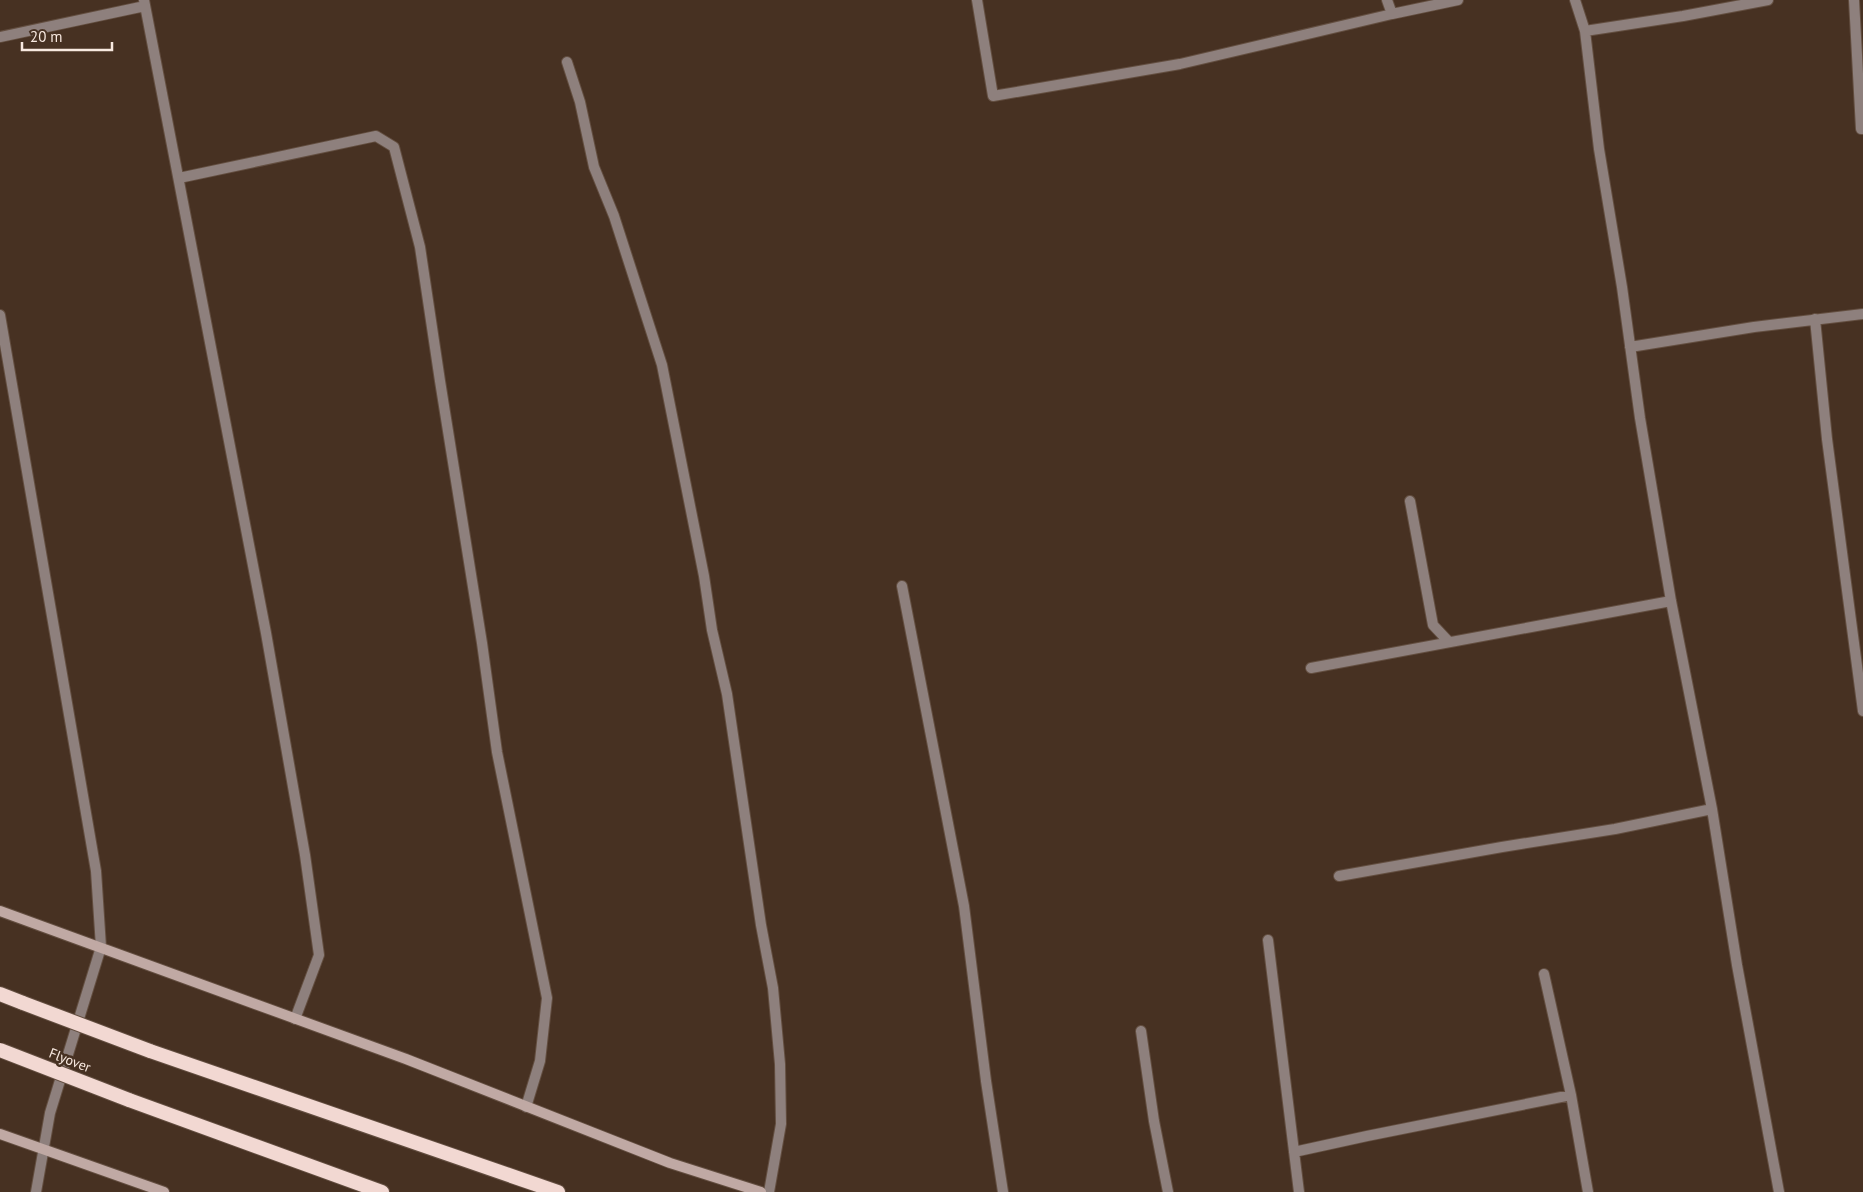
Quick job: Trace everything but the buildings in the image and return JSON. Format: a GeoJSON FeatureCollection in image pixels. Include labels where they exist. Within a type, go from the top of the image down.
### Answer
{"type":"FeatureCollection","features":[{"type":"Feature","properties":{"kind":"highway"},"geometry":{"type":"LineString","coordinates":[[0,994],[150,1051],[558,1192]]}},
{"type":"Feature","properties":{"kind":"highway","name":"Flyover"},"geometry":{"type":"LineString","coordinates":[[0,1050],[129,1100],[382,1192]]}},
{"type":"Feature","properties":{"kind":"main road"},"geometry":{"type":"LineString","coordinates":[[0,911],[406,1059],[670,1163],[761,1192]]}},
{"type":"Feature","properties":{"kind":"main road"},"geometry":{"type":"LineString","coordinates":[[0,1134],[164,1192]]}},
{"type":"Feature","properties":{"kind":"street"},"geometry":{"type":"LineString","coordinates":[[976,0],[993,96],[1180,64],[1458,0]]}},
{"type":"Feature","properties":{"kind":"street"},"geometry":{"type":"LineString","coordinates":[[1387,0],[1392,14]]}},
{"type":"Feature","properties":{"kind":"street"},"geometry":{"type":"LineString","coordinates":[[1575,0],[1585,31],[1599,149],[1640,418],[1671,601],[1712,809],[1737,965],[1779,1192]]}},
{"type":"Feature","properties":{"kind":"street"},"geometry":{"type":"LineString","coordinates":[[1585,31],[1683,16],[1768,0]]}},
{"type":"Feature","properties":{"kind":"street"},"geometry":{"type":"LineString","coordinates":[[1854,0],[1861,128],[1863,129]]}},
{"type":"Feature","properties":{"kind":"street"},"geometry":{"type":"LineString","coordinates":[[0,37],[144,3],[266,633],[305,855],[319,955],[295,1019]]}},
{"type":"Feature","properties":{"kind":"street"},"geometry":{"type":"LineString","coordinates":[[567,62],[580,102],[594,167],[614,216],[662,365],[704,576],[712,630],[727,694],[738,779],[774,997],[780,1064],[781,1124],[769,1192]]}},
{"type":"Feature","properties":{"kind":"street"},"geometry":{"type":"LineString","coordinates":[[179,178],[376,136],[394,147],[420,247],[482,643],[497,752],[547,998],[540,1061],[526,1107]]}},
{"type":"Feature","properties":{"kind":"street"},"geometry":{"type":"LineString","coordinates":[[1630,347],[1815,319],[1863,314]]}},
{"type":"Feature","properties":{"kind":"street"},"geometry":{"type":"LineString","coordinates":[[0,315],[96,870],[101,948],[50,1113],[36,1192]]}},
{"type":"Feature","properties":{"kind":"street"},"geometry":{"type":"LineString","coordinates":[[1815,319],[1827,439],[1863,711]]}},
{"type":"Feature","properties":{"kind":"street"},"geometry":{"type":"LineString","coordinates":[[1410,501],[1433,625],[1449,642]]}},
{"type":"Feature","properties":{"kind":"street"},"geometry":{"type":"LineString","coordinates":[[902,586],[964,906],[986,1081],[1003,1192]]}},
{"type":"Feature","properties":{"kind":"street"},"geometry":{"type":"LineString","coordinates":[[1311,668],[1671,601]]}},
{"type":"Feature","properties":{"kind":"street"},"geometry":{"type":"LineString","coordinates":[[1339,876],[1615,829],[1712,809]]}},
{"type":"Feature","properties":{"kind":"street"},"geometry":{"type":"LineString","coordinates":[[1268,940],[1298,1192]]}},
{"type":"Feature","properties":{"kind":"street"},"geometry":{"type":"LineString","coordinates":[[1544,974],[1571,1095],[1588,1192]]}},
{"type":"Feature","properties":{"kind":"street"},"geometry":{"type":"LineString","coordinates":[[1141,1031],[1154,1121],[1168,1192]]}},
{"type":"Feature","properties":{"kind":"street"},"geometry":{"type":"LineString","coordinates":[[1294,1152],[1571,1095]]}}]}
